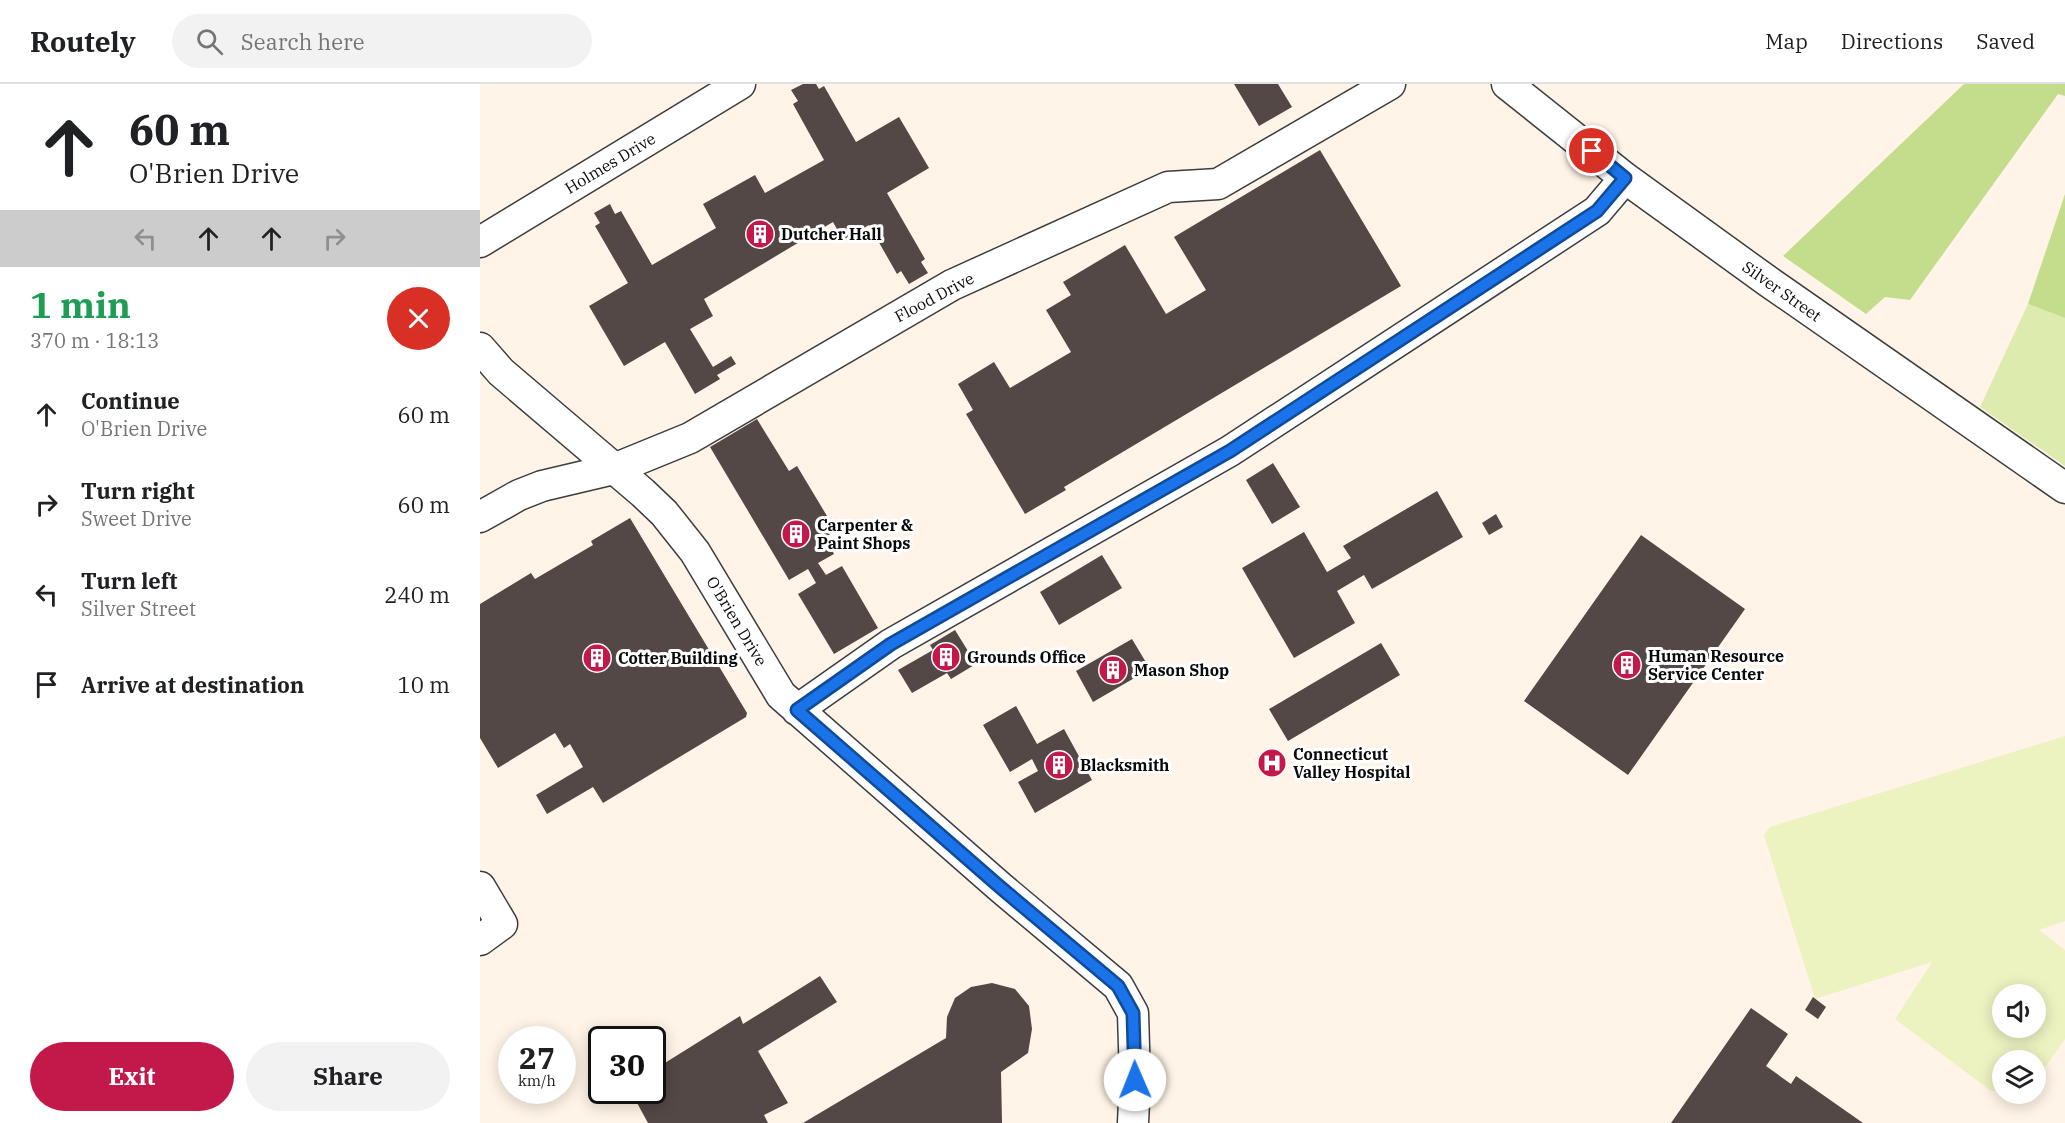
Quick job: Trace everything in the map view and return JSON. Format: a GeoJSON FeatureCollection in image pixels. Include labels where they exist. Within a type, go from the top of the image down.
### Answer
{"type":"FeatureCollection","features":[{"type":"Feature","properties":{"kind":"street","name":"Holmes Drive"},"geometry":{"type":"LineString","coordinates":[[480,242],[741,84]]}},
{"type":"Feature","properties":{"kind":"street","name":"Flood Drive"},"geometry":{"type":"LineString","coordinates":[[480,517],[534,489],[614,469],[690,438],[952,285],[1168,187],[1218,184],[1390,84]]}},
{"type":"Feature","properties":{"kind":"street","name":"Silver Street"},"geometry":{"type":"LineString","coordinates":[[1508,84],[1625,178],[1769,282],[2065,488]]}},
{"type":"Feature","properties":{"kind":"street"},"geometry":{"type":"LineString","coordinates":[[797,710],[891,644],[1230,451],[1597,211],[1625,178]]}},
{"type":"Feature","properties":{"kind":"street","name":"O'Brien Drive"},"geometry":{"type":"LineString","coordinates":[[480,348],[501,372],[664,513],[695,552],[781,695],[1000,887],[1118,986],[1133,1013],[1135,1080],[1133,1123]]}},
{"type":"Feature","properties":{"kind":"street"},"geometry":{"type":"LineString","coordinates":[[480,887],[491,932]]}},
{"type":"Feature","properties":{"kind":"green space"},"geometry":{"type":"Polygon","coordinates":[[[1964,84],[2065,84],[2065,96],[2058,94],[1910,300],[1885,297],[1866,314],[1783,256],[1964,84]]]}},
{"type":"Feature","properties":{"kind":"green space"},"geometry":{"type":"Polygon","coordinates":[[[2065,194],[2065,318],[2028,304],[2065,194]]]}},
{"type":"Feature","properties":{"kind":"green space"},"geometry":{"type":"Polygon","coordinates":[[[2028,304],[2065,318],[2065,466],[1980,407],[2028,304]]]}},
{"type":"Feature","properties":{"kind":"green space"},"geometry":{"type":"Polygon","coordinates":[[[2065,736],[2065,921],[2039,930],[2065,950],[2065,1039],[2046,1066],[2046,1050],[1992,1050],[1991,1091],[1895,1019],[1932,962],[1815,999],[1764,835],[1770,827],[2065,736]]]}},
{"type":"Feature","properties":{"kind":"building","name":"Dutcher Hall"},"geometry":{"type":"Polygon","coordinates":[[[803,84],[816,84],[819,89],[824,86],[856,142],[899,117],[929,168],[887,193],[925,259],[921,262],[928,273],[909,284],[901,271],[897,274],[869,225],[843,240],[833,222],[704,299],[713,316],[690,329],[713,367],[731,356],[736,364],[717,375],[720,379],[695,394],[665,342],[624,366],[589,306],[628,283],[595,226],[600,223],[594,213],[610,204],[615,214],[621,211],[652,265],[716,228],[703,204],[755,175],[765,193],[824,160],[793,104],[798,101],[791,90],[803,84]]]}},
{"type":"Feature","properties":{"kind":"building"},"geometry":{"type":"Polygon","coordinates":[[[1234,84],[1278,84],[1292,107],[1259,126],[1234,84]]]}},
{"type":"Feature","properties":{"kind":"building"},"geometry":{"type":"Polygon","coordinates":[[[1320,150],[1401,286],[1064,487],[1066,490],[1025,514],[966,414],[973,410],[958,384],[994,362],[1010,388],[1071,352],[1046,310],[1071,295],[1063,282],[1125,245],[1166,314],[1206,290],[1174,237],[1320,150]]]}},
{"type":"Feature","properties":{"kind":"building","name":"Carpenter & Paint Shops"},"geometry":{"type":"Polygon","coordinates":[[[757,419],[789,471],[797,466],[836,531],[825,537],[834,554],[818,563],[826,575],[842,566],[878,628],[834,654],[798,594],[816,583],[808,569],[789,580],[710,447],[757,419]]]}},
{"type":"Feature","properties":{"kind":"building"},"geometry":{"type":"Polygon","coordinates":[[[1273,463],[1300,507],[1272,524],[1246,480],[1273,463]]]}},
{"type":"Feature","properties":{"kind":"building"},"geometry":{"type":"Polygon","coordinates":[[[1437,491],[1463,537],[1372,589],[1364,575],[1337,591],[1355,623],[1294,658],[1242,568],[1304,532],[1327,572],[1351,558],[1343,546],[1437,491]]]}},
{"type":"Feature","properties":{"kind":"building"},"geometry":{"type":"Polygon","coordinates":[[[1496,514],[1503,527],[1489,535],[1482,523],[1496,514]]]}},
{"type":"Feature","properties":{"kind":"building","name":"Cotter Building"},"geometry":{"type":"Polygon","coordinates":[[[630,518],[747,713],[746,717],[603,803],[593,787],[547,814],[536,795],[583,767],[570,744],[564,748],[555,733],[498,768],[480,738],[480,604],[531,573],[535,579],[593,545],[591,541],[630,518]]]}},
{"type":"Feature","properties":{"kind":"building","name":"Human Resource Service Center"},"geometry":{"type":"Polygon","coordinates":[[[1641,535],[1745,609],[1628,775],[1524,701],[1641,535]]]}},
{"type":"Feature","properties":{"kind":"building"},"geometry":{"type":"Polygon","coordinates":[[[1102,555],[1122,588],[1059,625],[1040,592],[1102,555]]]}},
{"type":"Feature","properties":{"kind":"building","name":"Grounds Office"},"geometry":{"type":"Polygon","coordinates":[[[955,630],[976,664],[951,679],[947,673],[912,693],[898,670],[933,650],[930,645],[955,630]]]}},
{"type":"Feature","properties":{"kind":"building","name":"Mason Shop"},"geometry":{"type":"Polygon","coordinates":[[[1132,639],[1150,669],[1093,702],[1076,671],[1132,639]]]}},
{"type":"Feature","properties":{"kind":"building"},"geometry":{"type":"Polygon","coordinates":[[[1381,643],[1400,675],[1288,741],[1269,709],[1381,643]]]}},
{"type":"Feature","properties":{"kind":"building","name":"Blacksmith"},"geometry":{"type":"Polygon","coordinates":[[[1016,706],[1037,744],[1064,729],[1092,780],[1035,813],[1018,782],[1038,771],[1032,759],[1010,772],[983,725],[1016,706]]]}},
{"type":"Feature","properties":{"kind":"building"},"geometry":{"type":"Polygon","coordinates":[[[820,976],[837,1002],[758,1051],[788,1103],[764,1115],[768,1123],[648,1123],[638,1104],[666,1104],[666,1062],[740,1016],[743,1024],[820,976]]]}},
{"type":"Feature","properties":{"kind":"building"},"geometry":{"type":"Polygon","coordinates":[[[992,983],[1015,989],[1029,1006],[1032,1029],[1028,1053],[1001,1072],[1002,1123],[803,1123],[946,1038],[947,1017],[955,998],[971,987],[992,983]]]}},
{"type":"Feature","properties":{"kind":"building"},"geometry":{"type":"Polygon","coordinates":[[[1813,997],[1826,1007],[1818,1019],[1805,1010],[1813,997]]]}},
{"type":"Feature","properties":{"kind":"building"},"geometry":{"type":"Polygon","coordinates":[[[1751,1008],[1788,1034],[1766,1066],[1791,1084],[1796,1076],[1863,1123],[1671,1123],[1751,1008]]]}},
{"type":"Feature","properties":{"kind":"place","name":"Dutcher Hall"},"geometry":{"type":"Point","coordinates":[760,234]}},
{"type":"Feature","properties":{"kind":"place","name":"Carpenter & Paint Shops"},"geometry":{"type":"Point","coordinates":[796,534]}},
{"type":"Feature","properties":{"kind":"place","name":"Grounds Office"},"geometry":{"type":"Point","coordinates":[946,657]}},
{"type":"Feature","properties":{"kind":"place","name":"Cotter Building"},"geometry":{"type":"Point","coordinates":[597,658]}},
{"type":"Feature","properties":{"kind":"place","name":"Human Resource Service Center"},"geometry":{"type":"Point","coordinates":[1627,665]}},
{"type":"Feature","properties":{"kind":"place","name":"Mason Shop"},"geometry":{"type":"Point","coordinates":[1113,670]}},
{"type":"Feature","properties":{"kind":"place","name":"Connecticut Valley Hospital"},"geometry":{"type":"Point","coordinates":[1272,763]}},
{"type":"Feature","properties":{"kind":"place","name":"Blacksmith"},"geometry":{"type":"Point","coordinates":[1059,765]}},
{"type":"Feature","properties":{"kind":"route"},"geometry":{"type":"LineString","coordinates":[[1135,1080],[1133,1013],[1118,986],[1000,887],[797,710],[891,644],[1230,451],[1597,211],[1625,178],[1592,151]]}}]}
